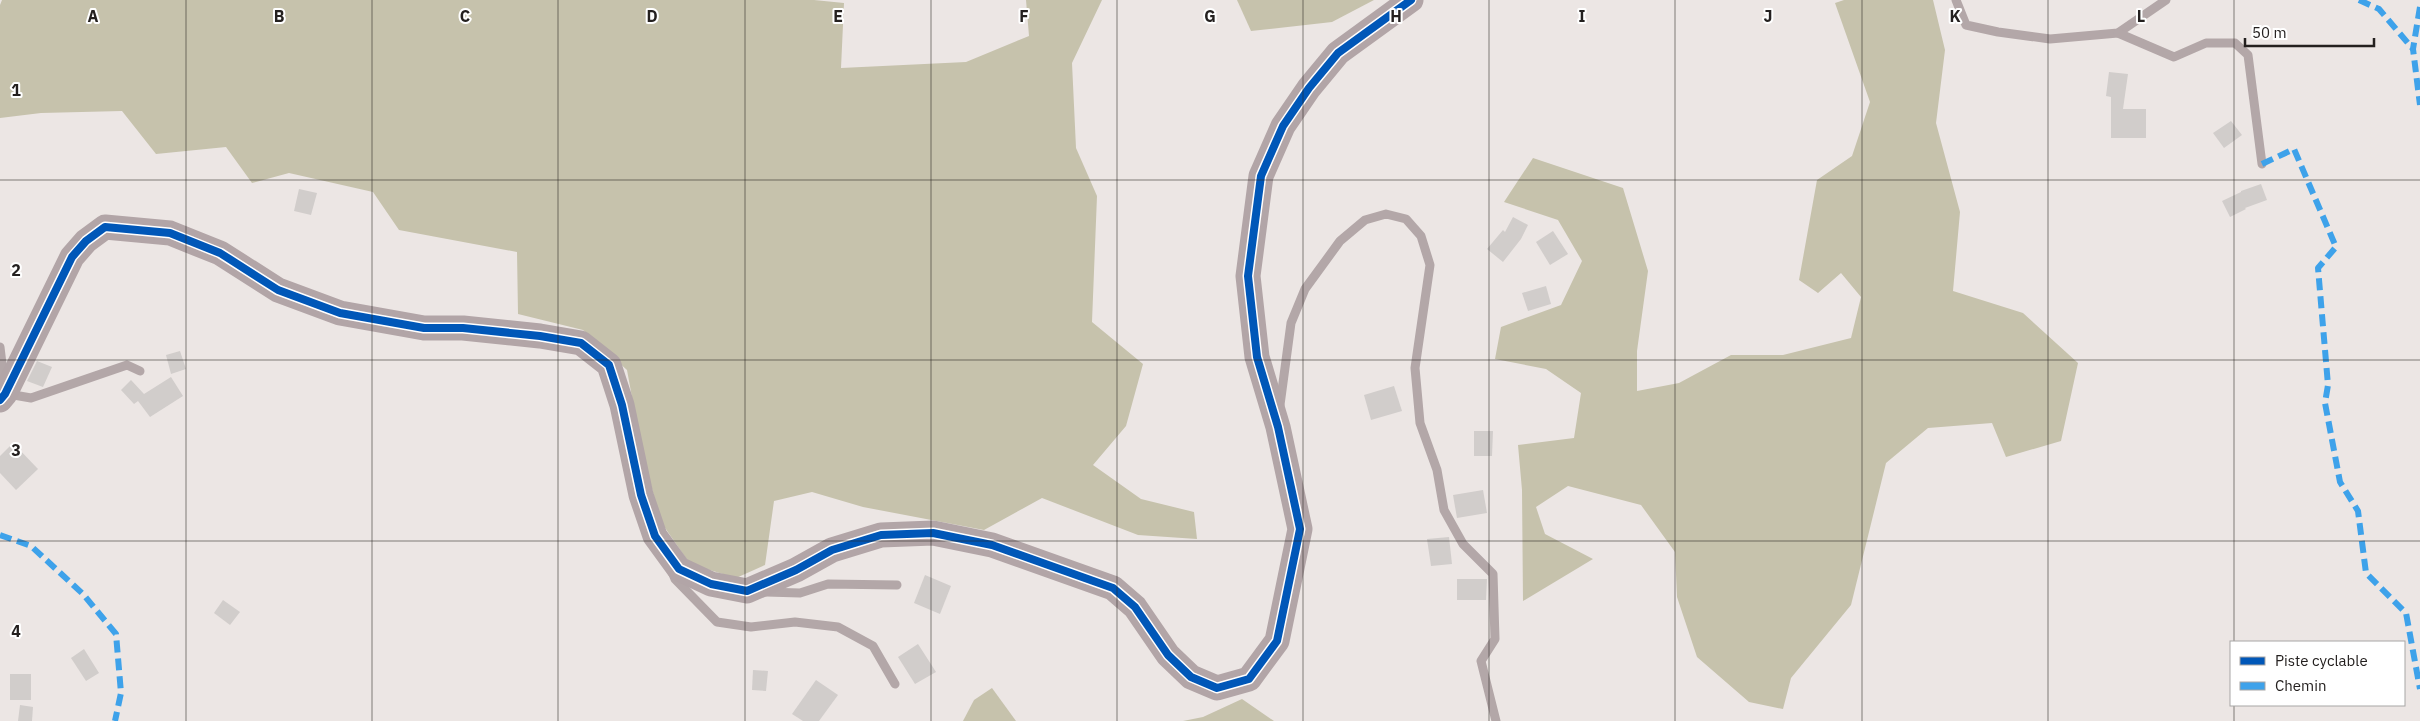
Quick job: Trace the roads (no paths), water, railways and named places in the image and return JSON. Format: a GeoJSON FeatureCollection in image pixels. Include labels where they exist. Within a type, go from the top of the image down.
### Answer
{"type":"FeatureCollection","features":[{"type":"Feature","properties":{"kind":"street"},"geometry":{"type":"LineString","coordinates":[[3,397],[72,257],[86,241],[105,227],[170,232],[220,253],[278,290],[340,313],[424,328],[463,328],[540,336],[581,343],[609,365],[622,405],[641,495],[655,536],[679,569],[711,584],[747,591],[796,570],[832,550],[881,535],[932,533],[992,545],[1113,588],[1135,607],[1168,655],[1191,677],[1217,688],[1249,679],[1277,641],[1300,529],[1278,427],[1257,356],[1248,276],[1261,176],[1283,126],[1309,88],[1338,53],[1411,0]]}},
{"type":"Feature","properties":{"kind":"lane"},"geometry":{"type":"LineString","coordinates":[[1956,0],[1966,25],[1998,32],[2050,39],[2118,33],[2174,57],[2206,43],[2235,42],[2248,55],[2262,164]]}},
{"type":"Feature","properties":{"kind":"lane"},"geometry":{"type":"LineString","coordinates":[[2118,33],[2166,0]]}},
{"type":"Feature","properties":{"kind":"lane"},"geometry":{"type":"LineString","coordinates":[[1278,427],[1291,324],[1305,290],[1340,241],[1366,220],[1386,214],[1406,219],[1421,236],[1430,265],[1415,368],[1420,423],[1437,470],[1444,510],[1463,544],[1493,574],[1495,639],[1481,661],[1496,721]]}},
{"type":"Feature","properties":{"kind":"lane"},"geometry":{"type":"LineString","coordinates":[[0,347],[3,397],[31,398],[128,365],[140,371]]}},
{"type":"Feature","properties":{"kind":"lane"},"geometry":{"type":"LineString","coordinates":[[666,552],[675,579],[717,622],[751,627],[795,622],[838,627],[873,646],[895,684]]}},
{"type":"Feature","properties":{"kind":"lane"},"geometry":{"type":"LineString","coordinates":[[747,591],[800,593],[828,584],[897,585]]}}]}
